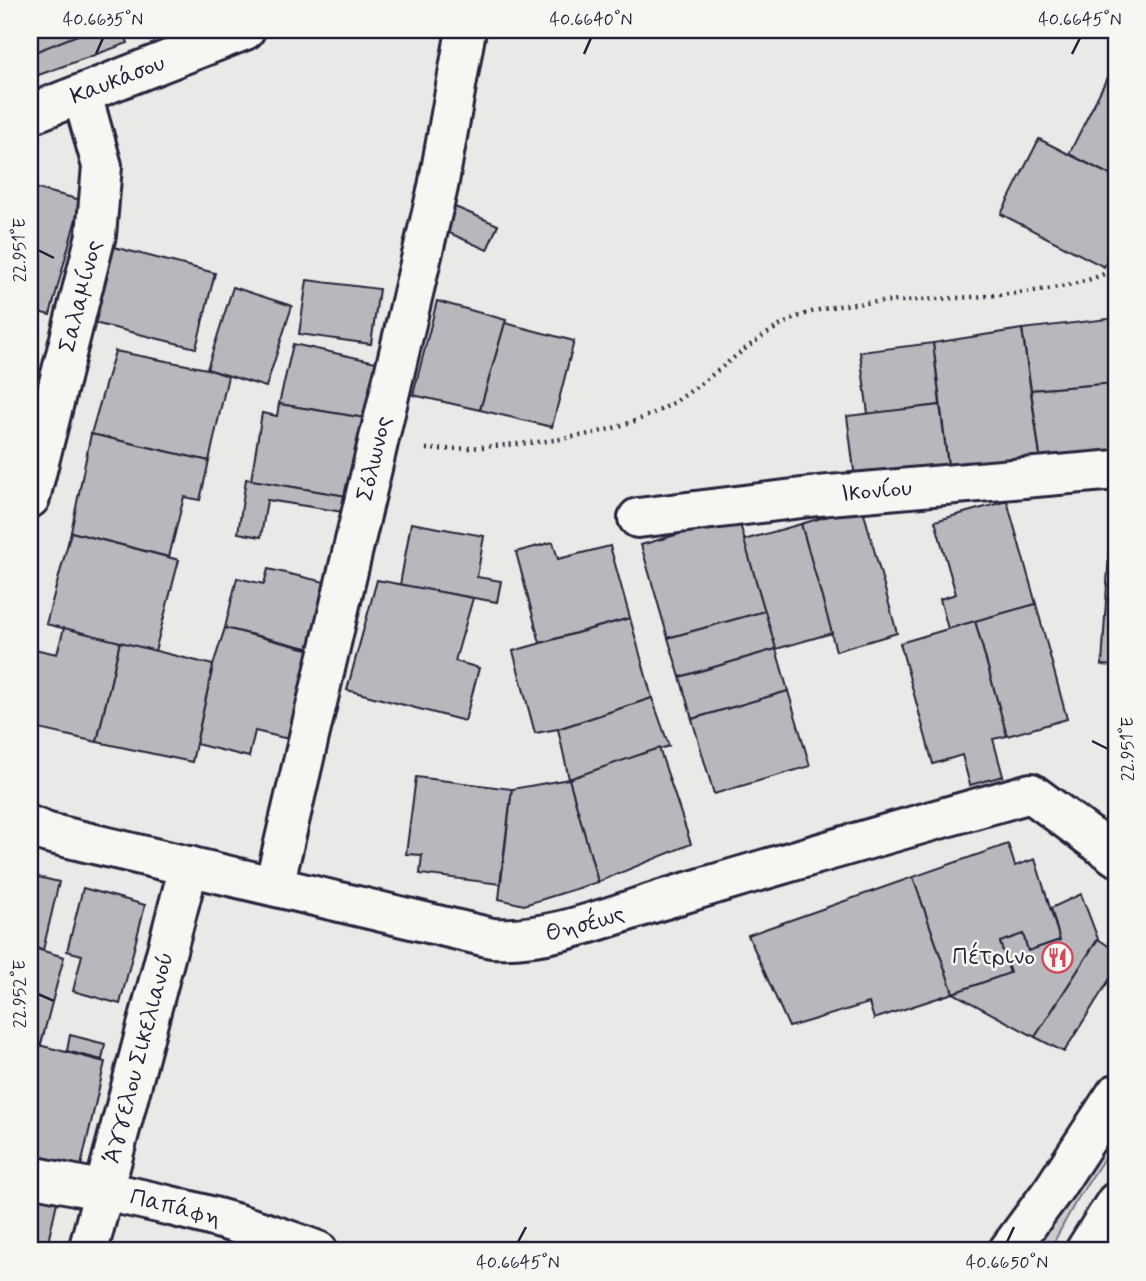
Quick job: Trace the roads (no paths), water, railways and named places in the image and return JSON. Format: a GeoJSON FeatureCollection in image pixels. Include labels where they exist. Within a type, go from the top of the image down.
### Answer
{"type":"FeatureCollection","features":[{"type":"Feature","properties":{"kind":"street","name":"Καυκάσου"},"geometry":{"type":"LineString","coordinates":[[30,114],[245,30]]}},
{"type":"Feature","properties":{"kind":"street","name":"Σόλωνος"},"geometry":{"type":"LineString","coordinates":[[274,886],[438,187],[466,30]]}},
{"type":"Feature","properties":{"kind":"street","name":"Σαλαμίνος"},"geometry":{"type":"LineString","coordinates":[[30,498],[96,234],[102,166],[82,94]]}},
{"type":"Feature","properties":{"kind":"street","name":"Ικονίου"},"geometry":{"type":"LineString","coordinates":[[638,518],[818,496],[1116,470]]}},
{"type":"Feature","properties":{"kind":"street","name":"Θησέως"},"geometry":{"type":"LineString","coordinates":[[30,826],[492,938],[524,939],[546,936],[644,904],[1031,793],[1116,856]]}},
{"type":"Feature","properties":{"kind":"street","name":"Άγγελου Σικελιανού"},"geometry":{"type":"LineString","coordinates":[[88,1251],[189,866]]}},
{"type":"Feature","properties":{"kind":"street"},"geometry":{"type":"LineString","coordinates":[[1008,1251],[1053,1190],[1116,1094]]}},
{"type":"Feature","properties":{"kind":"street","name":"Παπάφη"},"geometry":{"type":"LineString","coordinates":[[30,1176],[104,1190],[247,1226],[318,1251]]}},
{"type":"Feature","properties":{"kind":"place","name":"Πέτρινο"},"geometry":{"type":"Point","coordinates":[1058,957]}}]}
